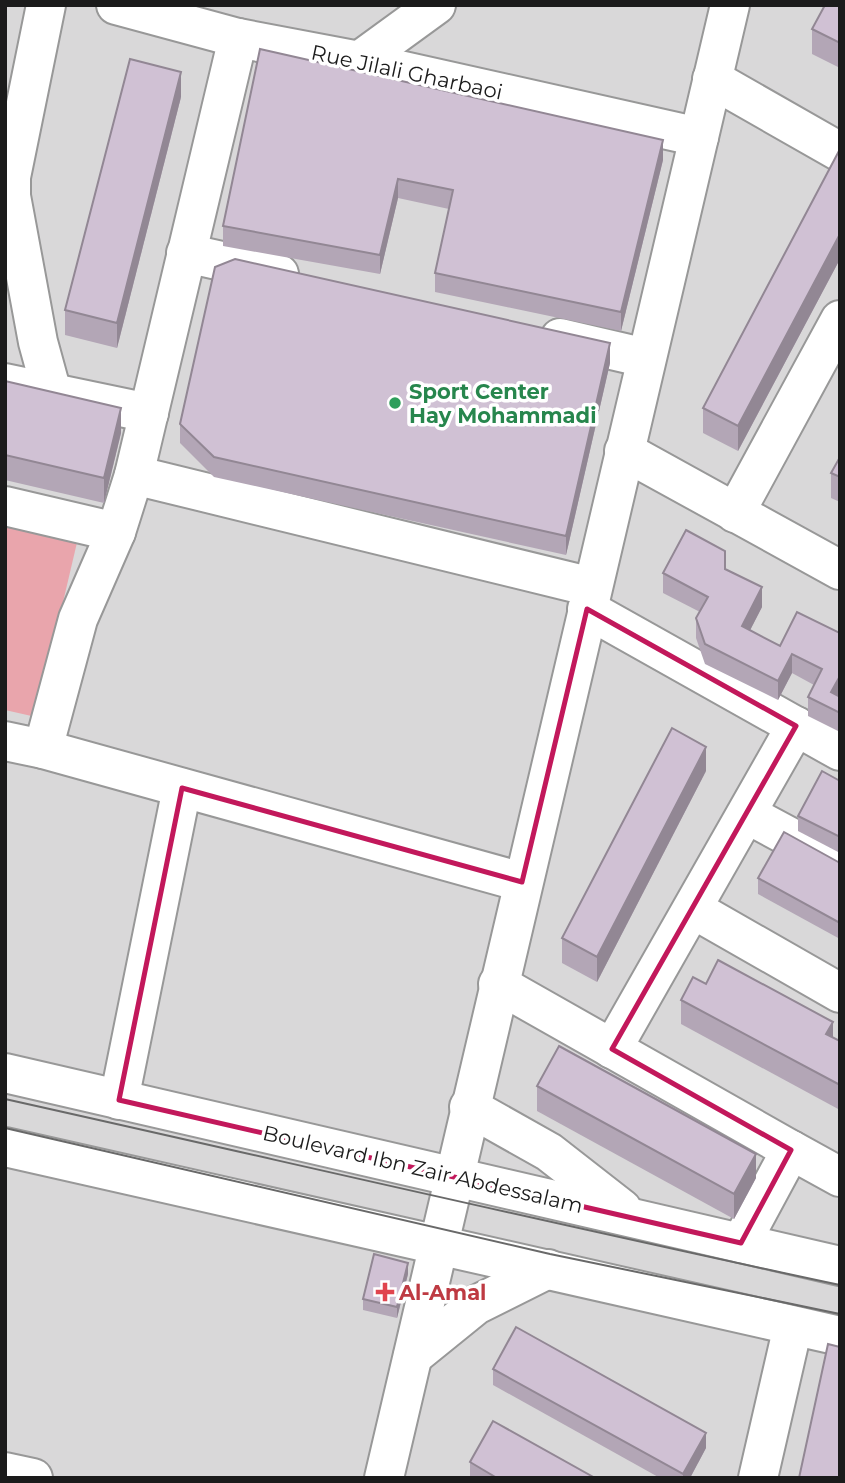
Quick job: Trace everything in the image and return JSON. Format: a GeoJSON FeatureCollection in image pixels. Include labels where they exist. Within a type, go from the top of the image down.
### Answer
{"type":"FeatureCollection","features":[{"type":"Feature","properties":{"kind":"street"},"geometry":{"type":"LineString","coordinates":[[46,5],[10,196],[38,342],[52,393]]}},
{"type":"Feature","properties":{"kind":"street","name":"Rue Jilali Gharbaoi"},"geometry":{"type":"LineString","coordinates":[[116,5],[238,38],[359,61],[699,137]]}},
{"type":"Feature","properties":{"kind":"street"},"geometry":{"type":"LineString","coordinates":[[359,61],[436,5]]}},
{"type":"Feature","properties":{"kind":"street"},"geometry":{"type":"LineString","coordinates":[[384,1478],[453,1174],[730,5]]}},
{"type":"Feature","properties":{"kind":"street"},"geometry":{"type":"LineString","coordinates":[[43,748],[78,620],[116,532],[134,475],[238,38]]}},
{"type":"Feature","properties":{"kind":"street"},"geometry":{"type":"LineString","coordinates":[[712,79],[840,152]]}},
{"type":"Feature","properties":{"kind":"street"},"geometry":{"type":"LineString","coordinates":[[186,253],[308,281]]}},
{"type":"Feature","properties":{"kind":"street"},"geometry":{"type":"LineString","coordinates":[[735,513],[840,320]]}},
{"type":"Feature","properties":{"kind":"street"},"geometry":{"type":"LineString","coordinates":[[524,330],[646,358]]}},
{"type":"Feature","properties":{"kind":"street"},"geometry":{"type":"LineString","coordinates":[[5,383],[149,413]]}},
{"type":"Feature","properties":{"kind":"street"},"geometry":{"type":"LineString","coordinates":[[624,451],[840,570]]}},
{"type":"Feature","properties":{"kind":"street"},"geometry":{"type":"LineString","coordinates":[[134,475],[590,598],[840,751]]}},
{"type":"Feature","properties":{"kind":"street"},"geometry":{"type":"LineString","coordinates":[[5,506],[116,532]]}},
{"type":"Feature","properties":{"kind":"street"},"geometry":{"type":"LineString","coordinates":[[612,1049],[796,726]]}},
{"type":"Feature","properties":{"kind":"street"},"geometry":{"type":"LineString","coordinates":[[5,741],[43,748],[522,882]]}},
{"type":"Feature","properties":{"kind":"street"},"geometry":{"type":"LineString","coordinates":[[119,1100],[182,788]]}},
{"type":"Feature","properties":{"kind":"street"},"geometry":{"type":"LineString","coordinates":[[747,814],[840,864]]}},
{"type":"Feature","properties":{"kind":"street"},"geometry":{"type":"LineString","coordinates":[[693,909],[840,993]]}},
{"type":"Feature","properties":{"kind":"street"},"geometry":{"type":"LineString","coordinates":[[498,984],[840,1177]]}},
{"type":"Feature","properties":{"kind":"street","name":"Boulevard Ibn Zair Abdessalam"},"geometry":{"type":"LineString","coordinates":[[5,1073],[453,1174],[840,1266]]}},
{"type":"Feature","properties":{"kind":"street"},"geometry":{"type":"LineString","coordinates":[[469,1107],[549,1152],[632,1217]]}},
{"type":"Feature","properties":{"kind":"street"},"geometry":{"type":"LineString","coordinates":[[5,1147],[840,1336]]}},
{"type":"Feature","properties":{"kind":"street"},"geometry":{"type":"LineString","coordinates":[[741,1243],[791,1150]]}},
{"type":"Feature","properties":{"kind":"street"},"geometry":{"type":"LineString","coordinates":[[413,1356],[476,1305],[548,1269]]}},
{"type":"Feature","properties":{"kind":"street"},"geometry":{"type":"LineString","coordinates":[[758,1478],[793,1326]]}},
{"type":"Feature","properties":{"kind":"street"},"geometry":{"type":"LineString","coordinates":[[5,1472],[33,1478]]}},
{"type":"Feature","properties":{"kind":"highlighted area"},"geometry":{"type":"Polygon","coordinates":[[[587,609],[796,726],[612,1049],[791,1150],[741,1243],[119,1100],[182,788],[522,882],[587,609]]]}},
{"type":"Feature","properties":{"kind":"shaded area"},"geometry":{"type":"Polygon","coordinates":[[[5,5],[840,5],[840,1478],[5,1478],[5,5]]]}},
{"type":"Feature","properties":{"kind":"shaded area"},"geometry":{"type":"Polygon","coordinates":[[[5,516],[79,534],[36,717],[5,710],[5,516]]]}},
{"type":"Feature","properties":{"kind":"building"},"geometry":{"type":"Polygon","coordinates":[[[825,5],[840,5],[840,43],[812,29],[825,5]]]}},
{"type":"Feature","properties":{"kind":"building"},"geometry":{"type":"Polygon","coordinates":[[[260,49],[663,140],[621,312],[435,273],[453,190],[398,179],[380,255],[223,226],[260,49]]]}},
{"type":"Feature","properties":{"kind":"building"},"geometry":{"type":"Polygon","coordinates":[[[130,59],[181,72],[117,323],[65,310],[130,59]]]}},
{"type":"Feature","properties":{"kind":"building"},"geometry":{"type":"Polygon","coordinates":[[[840,149],[840,234],[738,426],[703,408],[840,149]]]}},
{"type":"Feature","properties":{"kind":"building","name":"Sport Center Hay Mohammadi"},"geometry":{"type":"Polygon","coordinates":[[[235,259],[610,343],[566,536],[214,457],[180,424],[215,267],[235,259]]]}},
{"type":"Feature","properties":{"kind":"building"},"geometry":{"type":"Polygon","coordinates":[[[5,381],[121,408],[104,478],[5,455],[5,381]]]}},
{"type":"Feature","properties":{"kind":"building"},"geometry":{"type":"Polygon","coordinates":[[[840,457],[840,477],[831,473],[840,457]]]}},
{"type":"Feature","properties":{"kind":"building"},"geometry":{"type":"Polygon","coordinates":[[[686,530],[725,551],[725,569],[762,587],[742,626],[780,646],[797,612],[840,633],[840,676],[831,692],[840,697],[840,713],[808,697],[822,669],[792,654],[778,681],[705,644],[696,618],[708,597],[663,573],[686,530]]]}},
{"type":"Feature","properties":{"kind":"building"},"geometry":{"type":"Polygon","coordinates":[[[672,728],[706,747],[597,957],[562,938],[672,728]]]}},
{"type":"Feature","properties":{"kind":"building"},"geometry":{"type":"Polygon","coordinates":[[[822,771],[840,781],[840,837],[798,816],[822,771]]]}},
{"type":"Feature","properties":{"kind":"building"},"geometry":{"type":"Polygon","coordinates":[[[784,832],[840,863],[840,923],[758,878],[784,832]]]}},
{"type":"Feature","properties":{"kind":"building"},"geometry":{"type":"Polygon","coordinates":[[[718,960],[833,1022],[826,1034],[840,1041],[840,1085],[681,1000],[693,977],[706,984],[718,960]]]}},
{"type":"Feature","properties":{"kind":"building"},"geometry":{"type":"Polygon","coordinates":[[[559,1046],[756,1154],[734,1194],[537,1086],[559,1046]]]}},
{"type":"Feature","properties":{"kind":"building","name":"Al-Amal"},"geometry":{"type":"Polygon","coordinates":[[[374,1254],[408,1263],[397,1307],[363,1299],[374,1254]]]}},
{"type":"Feature","properties":{"kind":"building"},"geometry":{"type":"Polygon","coordinates":[[[516,1327],[706,1433],[683,1474],[493,1369],[516,1327]]]}},
{"type":"Feature","properties":{"kind":"building"},"geometry":{"type":"Polygon","coordinates":[[[828,1344],[840,1347],[840,1478],[799,1478],[828,1344]]]}},
{"type":"Feature","properties":{"kind":"building"},"geometry":{"type":"Polygon","coordinates":[[[493,1421],[595,1478],[497,1478],[470,1462],[493,1421]]]}},
{"type":"Feature","properties":{"kind":"tram line"},"geometry":{"type":"LineString","coordinates":[[5,1099],[840,1285]]}},
{"type":"Feature","properties":{"kind":"tram line"},"geometry":{"type":"LineString","coordinates":[[5,1128],[550,1254],[840,1314]]}},
{"type":"Feature","properties":{"kind":"place","name":"Sport Center Hay Mohammadi"},"geometry":{"type":"Point","coordinates":[395,403]}},
{"type":"Feature","properties":{"kind":"place","name":"Al-Amal"},"geometry":{"type":"Point","coordinates":[385,1292]}}]}
